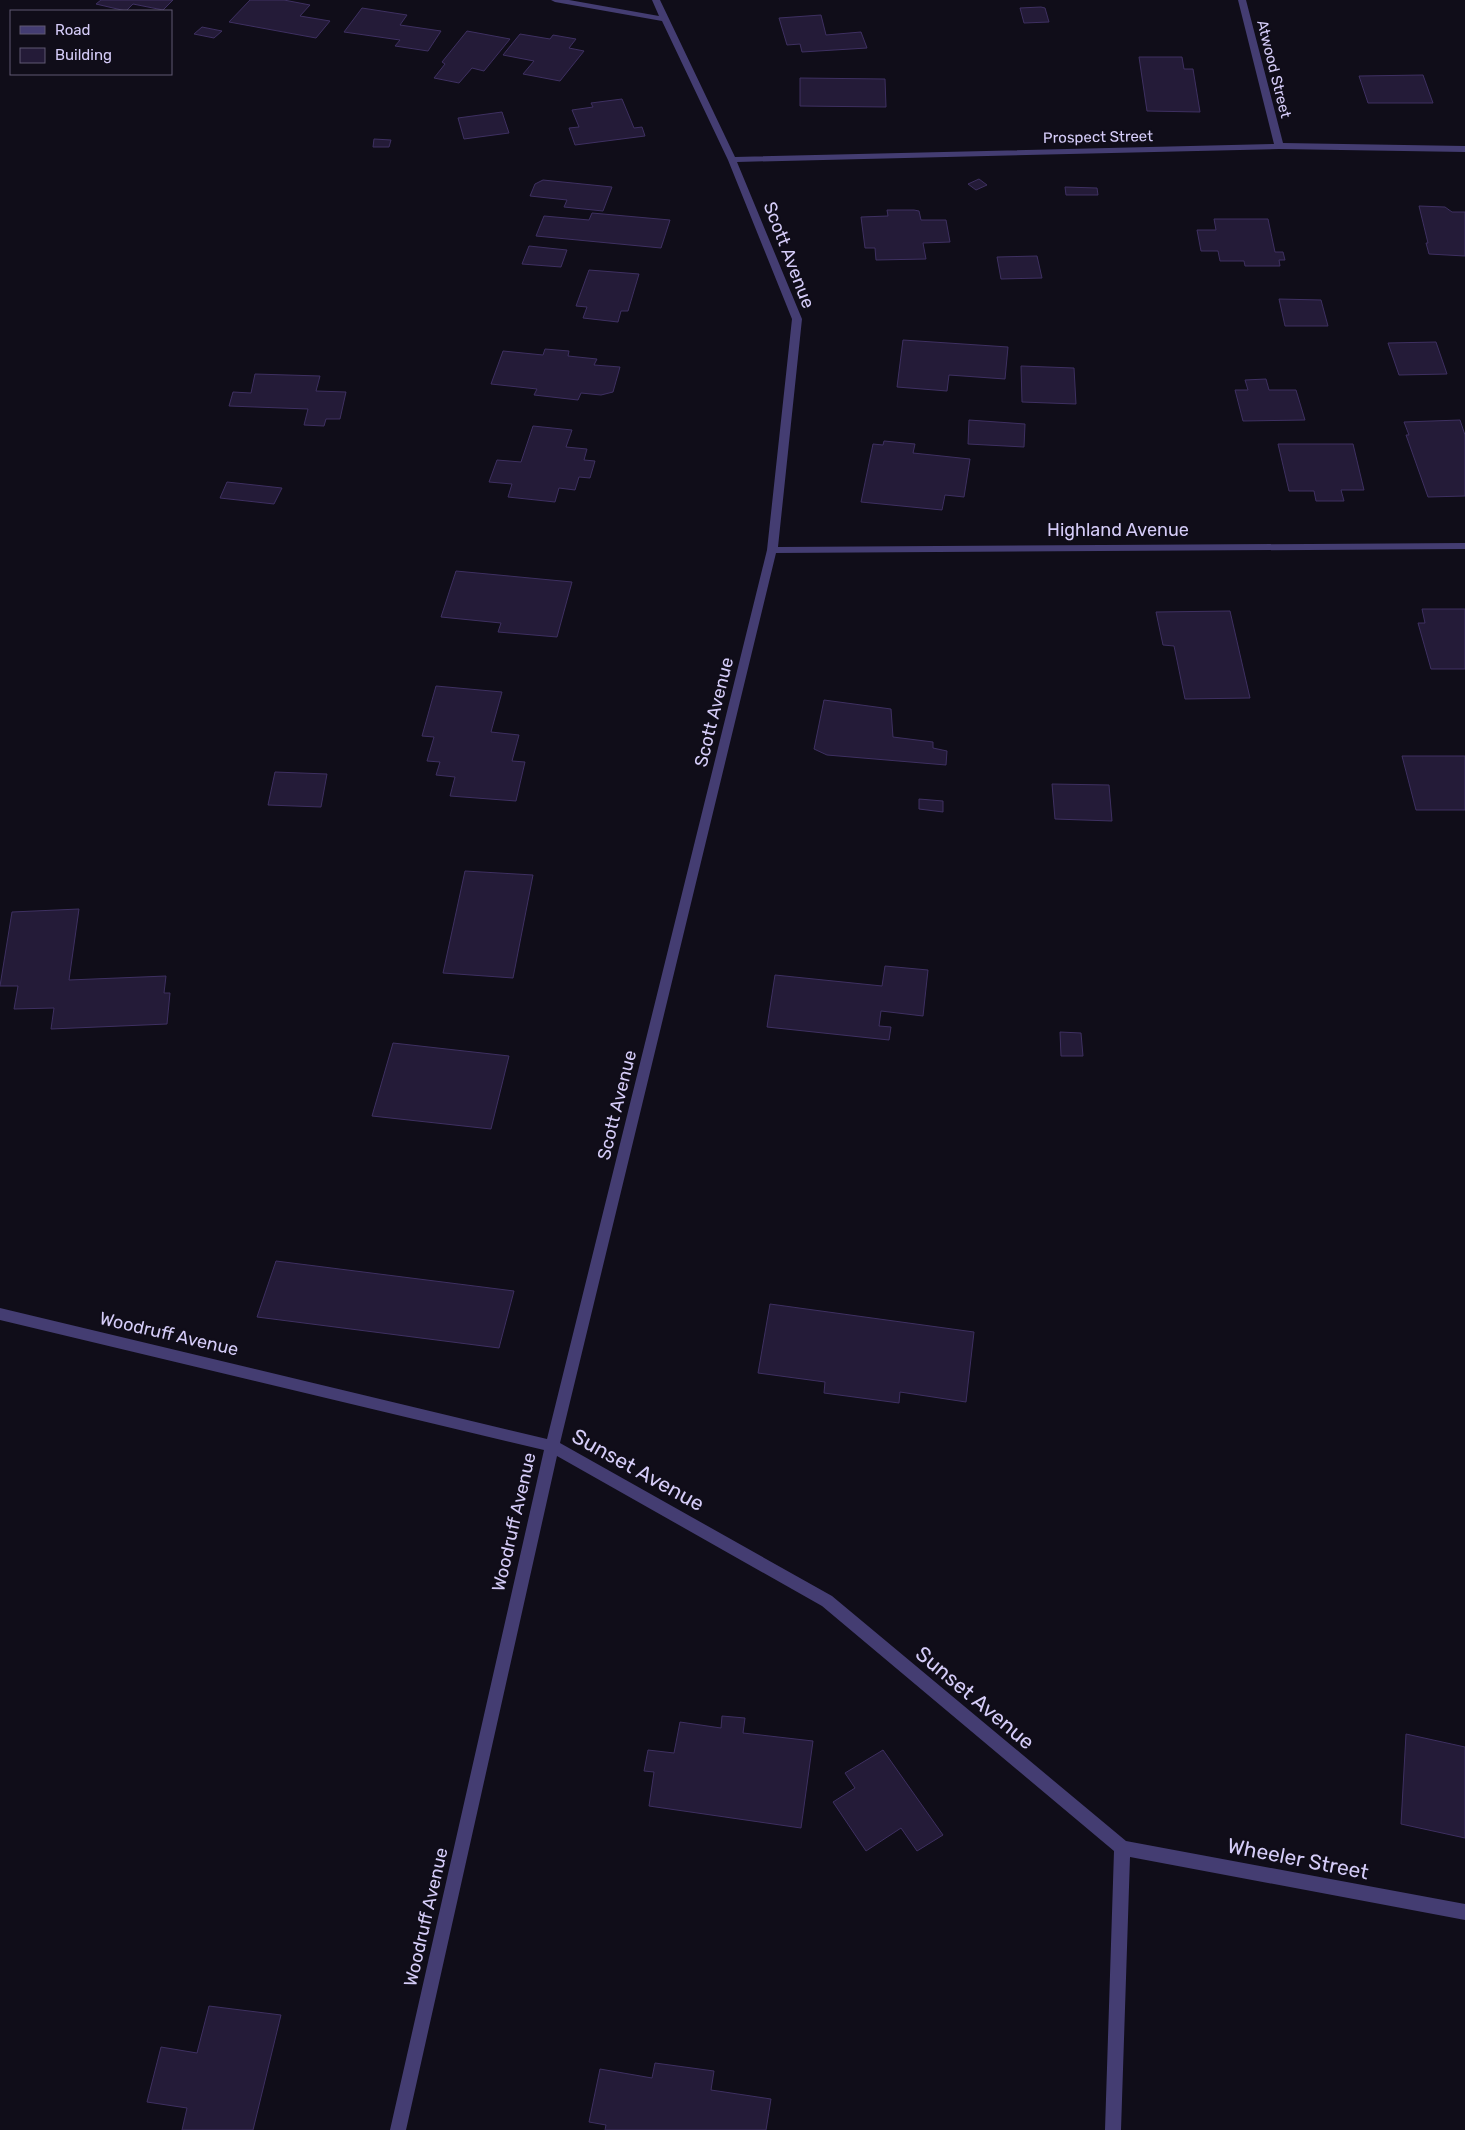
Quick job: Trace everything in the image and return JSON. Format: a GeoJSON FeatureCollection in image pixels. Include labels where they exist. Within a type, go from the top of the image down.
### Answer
{"type":"FeatureCollection","features":[{"type":"Feature","properties":{"kind":"street"},"geometry":{"type":"LineString","coordinates":[[555,0],[664,19]]}},
{"type":"Feature","properties":{"kind":"street","name":"Scott Avenue"},"geometry":{"type":"LineString","coordinates":[[552,1446],[772,550],[797,319],[732,160],[656,0]]}},
{"type":"Feature","properties":{"kind":"street","name":"Atwood Street"},"geometry":{"type":"LineString","coordinates":[[1242,0],[1279,146]]}},
{"type":"Feature","properties":{"kind":"street","name":"Prospect Street"},"geometry":{"type":"LineString","coordinates":[[732,160],[1279,146],[1465,149]]}},
{"type":"Feature","properties":{"kind":"street","name":"Highland Avenue"},"geometry":{"type":"LineString","coordinates":[[772,550],[1465,546]]}},
{"type":"Feature","properties":{"kind":"street","name":"Woodruff Avenue"},"geometry":{"type":"LineString","coordinates":[[0,1314],[552,1446],[398,2130]]}},
{"type":"Feature","properties":{"kind":"street","name":"Sunset Avenue"},"geometry":{"type":"LineString","coordinates":[[552,1446],[826,1601],[1122,1848]]}},
{"type":"Feature","properties":{"kind":"street"},"geometry":{"type":"LineString","coordinates":[[1112,2130],[1122,1848]]}},
{"type":"Feature","properties":{"kind":"street","name":"Wheeler Street"},"geometry":{"type":"LineString","coordinates":[[1122,1848],[1465,1912]]}},
{"type":"Feature","properties":{"kind":"building"},"geometry":{"type":"Polygon","coordinates":[[[101,0],[173,0],[163,10],[133,4],[127,10],[122,10],[96,4],[101,0]]]}},
{"type":"Feature","properties":{"kind":"building"},"geometry":{"type":"Polygon","coordinates":[[[250,0],[284,0],[310,5],[300,16],[330,21],[316,38],[229,22],[250,0]]]}},
{"type":"Feature","properties":{"kind":"building"},"geometry":{"type":"Polygon","coordinates":[[[362,8],[407,15],[400,25],[441,31],[428,51],[395,46],[400,40],[344,32],[362,8]]]}},
{"type":"Feature","properties":{"kind":"building"},"geometry":{"type":"Polygon","coordinates":[[[1020,8],[1045,8],[1049,22],[1024,23],[1020,8]]]}},
{"type":"Feature","properties":{"kind":"building"},"geometry":{"type":"Polygon","coordinates":[[[821,15],[826,35],[861,32],[867,48],[802,52],[800,44],[787,45],[779,18],[821,15]]]}},
{"type":"Feature","properties":{"kind":"building"},"geometry":{"type":"Polygon","coordinates":[[[202,27],[222,31],[214,38],[194,34],[202,27]]]}},
{"type":"Feature","properties":{"kind":"building"},"geometry":{"type":"Polygon","coordinates":[[[467,31],[510,39],[484,71],[472,68],[459,83],[434,78],[445,64],[442,62],[467,31]]]}},
{"type":"Feature","properties":{"kind":"building"},"geometry":{"type":"Polygon","coordinates":[[[520,34],[550,39],[553,35],[576,39],[569,48],[584,51],[560,81],[523,74],[534,61],[503,55],[520,34]]]}},
{"type":"Feature","properties":{"kind":"building"},"geometry":{"type":"Polygon","coordinates":[[[1139,57],[1182,57],[1184,69],[1193,69],[1200,112],[1147,111],[1139,57]]]}},
{"type":"Feature","properties":{"kind":"building"},"geometry":{"type":"Polygon","coordinates":[[[1423,75],[1433,103],[1368,103],[1359,76],[1423,75]]]}},
{"type":"Feature","properties":{"kind":"building"},"geometry":{"type":"Polygon","coordinates":[[[800,78],[885,79],[886,107],[800,106],[800,78]]]}},
{"type":"Feature","properties":{"kind":"building"},"geometry":{"type":"Polygon","coordinates":[[[622,99],[634,128],[642,127],[645,136],[575,145],[569,128],[579,127],[572,110],[593,107],[591,103],[622,99]]]}},
{"type":"Feature","properties":{"kind":"building"},"geometry":{"type":"Polygon","coordinates":[[[502,112],[509,133],[464,139],[458,118],[502,112]]]}},
{"type":"Feature","properties":{"kind":"building"},"geometry":{"type":"Polygon","coordinates":[[[374,139],[391,140],[389,147],[373,147],[374,139]]]}},
{"type":"Feature","properties":{"kind":"building"},"geometry":{"type":"Polygon","coordinates":[[[979,179],[987,185],[976,190],[968,184],[979,179]]]}},
{"type":"Feature","properties":{"kind":"building"},"geometry":{"type":"Polygon","coordinates":[[[543,180],[612,187],[603,211],[564,207],[567,200],[530,196],[535,184],[543,180]]]}},
{"type":"Feature","properties":{"kind":"building"},"geometry":{"type":"Polygon","coordinates":[[[1065,187],[1097,188],[1098,195],[1066,195],[1065,187]]]}},
{"type":"Feature","properties":{"kind":"building"},"geometry":{"type":"Polygon","coordinates":[[[1419,206],[1445,207],[1452,212],[1465,212],[1465,256],[1429,254],[1419,206]]]}},
{"type":"Feature","properties":{"kind":"building"},"geometry":{"type":"Polygon","coordinates":[[[887,210],[914,210],[919,211],[921,220],[946,220],[950,242],[923,243],[926,259],[876,260],[875,248],[865,248],[861,217],[888,216],[887,210]]]}},
{"type":"Feature","properties":{"kind":"building"},"geometry":{"type":"Polygon","coordinates":[[[592,213],[670,220],[661,248],[536,236],[544,216],[589,220],[592,213]]]}},
{"type":"Feature","properties":{"kind":"building"},"geometry":{"type":"Polygon","coordinates":[[[1214,219],[1268,219],[1275,252],[1283,252],[1285,260],[1279,260],[1280,266],[1245,266],[1244,261],[1220,261],[1218,251],[1201,251],[1197,230],[1216,230],[1214,219]]]}},
{"type":"Feature","properties":{"kind":"building"},"geometry":{"type":"Polygon","coordinates":[[[529,246],[567,250],[561,267],[522,264],[529,246]]]}},
{"type":"Feature","properties":{"kind":"building"},"geometry":{"type":"Polygon","coordinates":[[[1037,256],[1042,278],[1001,279],[997,257],[1037,256]]]}},
{"type":"Feature","properties":{"kind":"building"},"geometry":{"type":"Polygon","coordinates":[[[589,270],[639,274],[628,311],[621,311],[618,322],[583,318],[587,307],[576,306],[589,270]]]}},
{"type":"Feature","properties":{"kind":"building"},"geometry":{"type":"Polygon","coordinates":[[[1279,299],[1321,300],[1328,326],[1285,326],[1279,299]]]}},
{"type":"Feature","properties":{"kind":"building"},"geometry":{"type":"Polygon","coordinates":[[[903,340],[1008,347],[1005,379],[949,375],[947,391],[897,387],[903,340]]]}},
{"type":"Feature","properties":{"kind":"building"},"geometry":{"type":"Polygon","coordinates":[[[1436,342],[1447,374],[1399,375],[1388,343],[1436,342]]]}},
{"type":"Feature","properties":{"kind":"building"},"geometry":{"type":"Polygon","coordinates":[[[545,349],[569,351],[568,356],[597,359],[594,365],[620,367],[613,392],[601,395],[581,393],[578,400],[534,395],[537,389],[491,384],[503,351],[543,355],[545,349]]]}},
{"type":"Feature","properties":{"kind":"building"},"geometry":{"type":"Polygon","coordinates":[[[1021,366],[1074,368],[1076,404],[1022,402],[1021,366]]]}},
{"type":"Feature","properties":{"kind":"building"},"geometry":{"type":"Polygon","coordinates":[[[255,374],[320,376],[316,391],[346,392],[340,419],[326,419],[324,426],[304,425],[308,409],[229,406],[233,392],[251,393],[255,374]]]}},
{"type":"Feature","properties":{"kind":"building"},"geometry":{"type":"Polygon","coordinates":[[[1266,379],[1269,390],[1296,390],[1305,420],[1243,421],[1235,390],[1248,390],[1245,380],[1266,379]]]}},
{"type":"Feature","properties":{"kind":"building"},"geometry":{"type":"Polygon","coordinates":[[[969,420],[1025,424],[1024,447],[968,444],[969,420]]]}},
{"type":"Feature","properties":{"kind":"building"},"geometry":{"type":"Polygon","coordinates":[[[1460,420],[1465,435],[1465,496],[1428,497],[1406,435],[1409,435],[1404,422],[1460,420]]]}},
{"type":"Feature","properties":{"kind":"building"},"geometry":{"type":"Polygon","coordinates":[[[533,426],[572,430],[566,447],[587,449],[584,460],[595,461],[590,478],[579,477],[575,490],[559,488],[555,502],[508,497],[512,484],[489,482],[497,460],[521,462],[533,426]]]}},
{"type":"Feature","properties":{"kind":"building"},"geometry":{"type":"Polygon","coordinates":[[[884,441],[915,444],[913,453],[970,459],[964,497],[945,495],[942,510],[861,502],[873,444],[883,445],[884,441]]]}},
{"type":"Feature","properties":{"kind":"building"},"geometry":{"type":"Polygon","coordinates":[[[1278,444],[1353,444],[1364,490],[1341,490],[1344,501],[1316,501],[1314,491],[1289,491],[1278,444]]]}},
{"type":"Feature","properties":{"kind":"building"},"geometry":{"type":"Polygon","coordinates":[[[227,482],[282,488],[274,504],[220,498],[227,482]]]}},
{"type":"Feature","properties":{"kind":"building"},"geometry":{"type":"Polygon","coordinates":[[[456,571],[572,582],[557,637],[498,632],[501,623],[441,617],[456,571]]]}},
{"type":"Feature","properties":{"kind":"building"},"geometry":{"type":"Polygon","coordinates":[[[1422,609],[1465,609],[1465,669],[1431,669],[1418,623],[1425,623],[1422,609]]]}},
{"type":"Feature","properties":{"kind":"building"},"geometry":{"type":"Polygon","coordinates":[[[1230,611],[1250,698],[1185,699],[1174,646],[1163,645],[1156,612],[1230,611]]]}},
{"type":"Feature","properties":{"kind":"building"},"geometry":{"type":"Polygon","coordinates":[[[436,686],[502,692],[491,732],[519,735],[512,761],[525,762],[516,801],[450,796],[455,777],[436,775],[440,762],[427,761],[434,737],[422,736],[436,686]]]}},
{"type":"Feature","properties":{"kind":"building"},"geometry":{"type":"Polygon","coordinates":[[[824,700],[891,709],[893,737],[933,742],[933,748],[947,751],[946,765],[827,755],[814,749],[824,700]]]}},
{"type":"Feature","properties":{"kind":"building"},"geometry":{"type":"Polygon","coordinates":[[[1402,756],[1465,756],[1465,810],[1416,810],[1402,756]]]}},
{"type":"Feature","properties":{"kind":"building"},"geometry":{"type":"Polygon","coordinates":[[[275,772],[327,774],[321,807],[268,805],[275,772]]]}},
{"type":"Feature","properties":{"kind":"building"},"geometry":{"type":"Polygon","coordinates":[[[1052,784],[1109,785],[1112,821],[1055,819],[1052,784]]]}},
{"type":"Feature","properties":{"kind":"building"},"geometry":{"type":"Polygon","coordinates":[[[919,799],[943,801],[943,812],[919,809],[919,799]]]}},
{"type":"Feature","properties":{"kind":"building"},"geometry":{"type":"Polygon","coordinates":[[[465,871],[533,875],[513,978],[443,973],[465,871]]]}},
{"type":"Feature","properties":{"kind":"building"},"geometry":{"type":"Polygon","coordinates":[[[79,909],[69,980],[166,976],[164,993],[170,993],[167,1024],[51,1029],[54,1008],[14,1009],[18,986],[0,986],[12,912],[79,909]]]}},
{"type":"Feature","properties":{"kind":"building"},"geometry":{"type":"Polygon","coordinates":[[[885,966],[928,970],[923,1016],[881,1011],[879,1026],[891,1027],[889,1040],[767,1027],[775,975],[882,986],[885,966]]]}},
{"type":"Feature","properties":{"kind":"building"},"geometry":{"type":"Polygon","coordinates":[[[1060,1032],[1081,1033],[1083,1056],[1061,1056],[1060,1032]]]}},
{"type":"Feature","properties":{"kind":"building"},"geometry":{"type":"Polygon","coordinates":[[[393,1043],[509,1056],[491,1129],[372,1116],[393,1043]]]}},
{"type":"Feature","properties":{"kind":"building"},"geometry":{"type":"Polygon","coordinates":[[[276,1261],[514,1291],[499,1348],[257,1317],[276,1261]]]}},
{"type":"Feature","properties":{"kind":"building"},"geometry":{"type":"Polygon","coordinates":[[[770,1304],[974,1332],[966,1402],[900,1392],[899,1403],[824,1393],[825,1382],[758,1373],[770,1304]]]}},
{"type":"Feature","properties":{"kind":"building"},"geometry":{"type":"Polygon","coordinates":[[[722,1716],[745,1718],[743,1733],[813,1741],[801,1828],[649,1806],[654,1772],[644,1771],[648,1750],[674,1753],[680,1722],[721,1728],[722,1716]]]}},
{"type":"Feature","properties":{"kind":"building"},"geometry":{"type":"Polygon","coordinates":[[[1406,1734],[1465,1747],[1465,1838],[1401,1824],[1406,1734]]]}},
{"type":"Feature","properties":{"kind":"building"},"geometry":{"type":"Polygon","coordinates":[[[883,1750],[943,1835],[917,1851],[901,1828],[866,1851],[833,1802],[855,1788],[845,1773],[883,1750]]]}},
{"type":"Feature","properties":{"kind":"building"},"geometry":{"type":"Polygon","coordinates":[[[209,2006],[281,2015],[253,2130],[182,2130],[187,2108],[147,2102],[161,2047],[197,2053],[209,2006]]]}},
{"type":"Feature","properties":{"kind":"building"},"geometry":{"type":"Polygon","coordinates":[[[655,2063],[714,2071],[711,2090],[771,2099],[766,2130],[605,2130],[606,2125],[589,2122],[600,2069],[652,2078],[655,2063]]]}}]}
